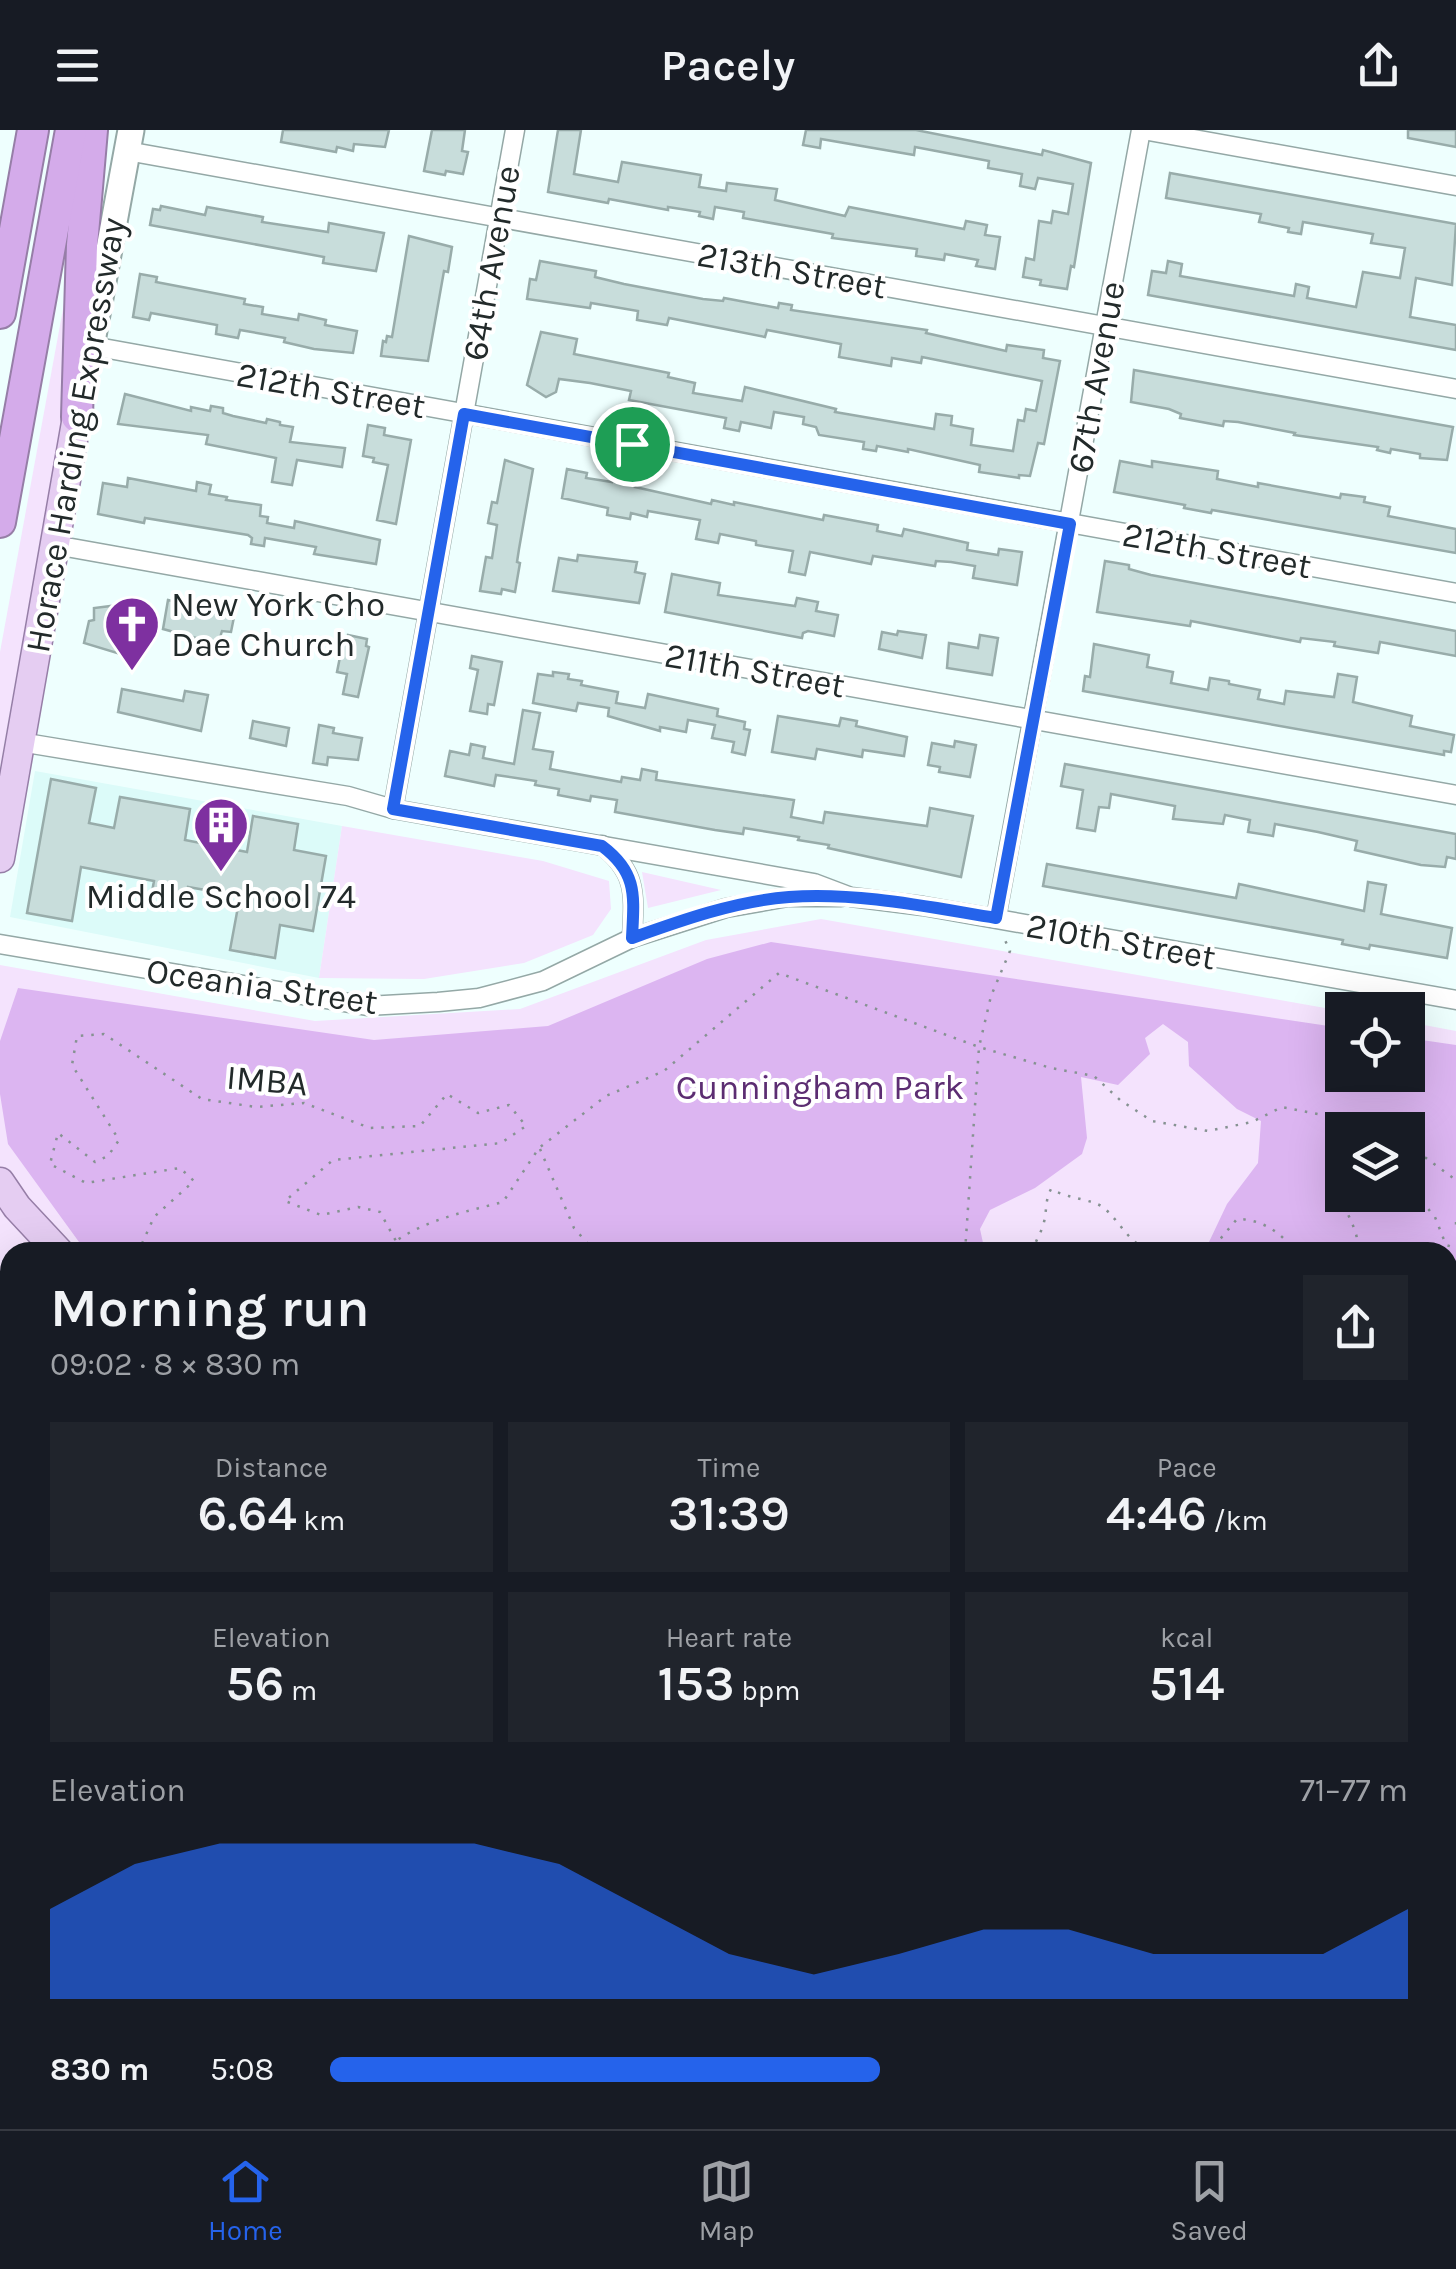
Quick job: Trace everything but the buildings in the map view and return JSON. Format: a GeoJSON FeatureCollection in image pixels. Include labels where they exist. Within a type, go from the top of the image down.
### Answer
{"type":"FeatureCollection","features":[{"type":"Feature","properties":{"kind":"highway"},"geometry":{"type":"LineString","coordinates":[[0,225],[30,130]]}},
{"type":"Feature","properties":{"kind":"highway"},"geometry":{"type":"LineString","coordinates":[[0,313],[30,130]]}},
{"type":"Feature","properties":{"kind":"highway"},"geometry":{"type":"LineString","coordinates":[[0,522],[71,130]]}},
{"type":"Feature","properties":{"kind":"highway"},"geometry":{"type":"LineString","coordinates":[[77,417],[82,245],[92,130]]}},
{"type":"Feature","properties":{"kind":"main road","name":"Horace Harding Expressway"},"geometry":{"type":"LineString","coordinates":[[0,858],[129,141]]}},
{"type":"Feature","properties":{"kind":"main road"},"geometry":{"type":"LineString","coordinates":[[0,1182],[49,1242]]}},
{"type":"Feature","properties":{"kind":"street","name":"64th Avenue"},"geometry":{"type":"LineString","coordinates":[[393,809],[514,130]]}},
{"type":"Feature","properties":{"kind":"street"},"geometry":{"type":"LineString","coordinates":[[1142,130],[1456,186]]}},
{"type":"Feature","properties":{"kind":"street","name":"67th Avenue"},"geometry":{"type":"LineString","coordinates":[[996,918],[1142,130]]}},
{"type":"Feature","properties":{"kind":"street","name":"213th Street"},"geometry":{"type":"LineString","coordinates":[[129,141],[498,218],[1456,389]]}},
{"type":"Feature","properties":{"kind":"street","name":"212th Street"},"geometry":{"type":"LineString","coordinates":[[92,346],[1456,593]]}},
{"type":"Feature","properties":{"kind":"street","name":"211th Street"},"geometry":{"type":"LineString","coordinates":[[55,545],[1456,796]]}},
{"type":"Feature","properties":{"kind":"street","name":"210th Street"},"geometry":{"type":"LineString","coordinates":[[20,742],[348,796],[393,809],[814,882],[852,897],[996,918],[1456,1000]]}},
{"type":"Feature","properties":{"kind":"street"},"geometry":{"type":"LineString","coordinates":[[602,846],[618,858],[629,876],[634,896],[632,938]]}},
{"type":"Feature","properties":{"kind":"street","name":"Oceania Street"},"geometry":{"type":"LineString","coordinates":[[0,944],[368,1006],[438,1002],[505,992],[543,981],[632,938],[726,908],[772,900],[852,897]]}},
{"type":"Feature","properties":{"kind":"path"},"geometry":{"type":"LineString","coordinates":[[966,1242],[979,1047],[991,996],[1010,951],[996,918]]}},
{"type":"Feature","properties":{"kind":"path"},"geometry":{"type":"LineString","coordinates":[[394,1242],[444,1217],[503,1202],[539,1148],[606,1096],[664,1072],[778,973],[979,1047],[1094,1076],[1120,1100],[1152,1121],[1208,1131],[1252,1122],[1282,1107],[1325,1115]]}},
{"type":"Feature","properties":{"kind":"path","name":"IMBA"},"geometry":{"type":"LineString","coordinates":[[143,1242],[154,1217],[194,1181],[180,1168],[86,1184],[50,1164],[58,1133],[95,1162],[108,1156],[119,1140],[72,1065],[78,1036],[104,1034],[202,1099],[256,1107],[304,1103],[370,1128],[420,1126],[447,1094],[478,1113],[510,1105],[526,1126],[502,1143],[332,1160],[284,1201],[321,1215],[358,1207],[380,1212],[397,1239]]}},
{"type":"Feature","properties":{"kind":"path"},"geometry":{"type":"LineString","coordinates":[[539,1148],[574,1228],[586,1242]]}},
{"type":"Feature","properties":{"kind":"path"},"geometry":{"type":"LineString","coordinates":[[1425,1157],[1456,1180]]}},
{"type":"Feature","properties":{"kind":"path"},"geometry":{"type":"LineString","coordinates":[[1035,1242],[1044,1226],[1051,1189],[1066,1198],[1103,1207],[1133,1242]]}},
{"type":"Feature","properties":{"kind":"path"},"geometry":{"type":"LineString","coordinates":[[1425,1205],[1445,1242]]}},
{"type":"Feature","properties":{"kind":"path"},"geometry":{"type":"LineString","coordinates":[[1348,1212],[1357,1242]]}},
{"type":"Feature","properties":{"kind":"path"},"geometry":{"type":"LineString","coordinates":[[1218,1242],[1237,1219],[1250,1219],[1278,1232],[1285,1242]]}},
{"type":"Feature","properties":{"kind":"shaded area"},"geometry":{"type":"Polygon","coordinates":[[[35,771],[342,826],[319,978],[10,917],[35,771]]]}},
{"type":"Feature","properties":{"kind":"green space"},"geometry":{"type":"Polygon","coordinates":[[[74,249],[67,390],[0,768],[0,652],[74,249]]]}},
{"type":"Feature","properties":{"kind":"green space"},"geometry":{"type":"Polygon","coordinates":[[[342,826],[543,861],[609,881],[611,909],[593,935],[524,963],[424,979],[319,978],[342,826]]]}},
{"type":"Feature","properties":{"kind":"green space"},"geometry":{"type":"Polygon","coordinates":[[[642,872],[721,890],[648,908],[642,872]]]}},
{"type":"Feature","properties":{"kind":"green space","name":"Cunningham Park"},"geometry":{"type":"Polygon","coordinates":[[[821,919],[1325,1008],[1325,1092],[1425,1092],[1425,1025],[1456,1031],[1456,1242],[0,1242],[0,965],[315,1021],[520,1009],[706,940],[821,919]]]}},
{"type":"Feature","properties":{"kind":"green space","name":"Cunningham Park"},"geometry":{"type":"Polygon","coordinates":[[[771,942],[1325,1025],[1325,1092],[1425,1092],[1425,1040],[1456,1045],[1456,1242],[1209,1242],[1227,1204],[1258,1163],[1261,1121],[1237,1109],[1189,1066],[1188,1042],[1163,1024],[1145,1038],[1150,1054],[1118,1085],[1081,1077],[1087,1138],[1082,1154],[1035,1188],[990,1210],[980,1229],[983,1242],[79,1242],[8,1144],[0,1094],[0,1041],[18,988],[374,1040],[548,1026],[707,959],[771,942]]]}},
{"type":"Feature","properties":{"kind":"place","name":"New York Cho Dae Church"},"geometry":{"type":"Point","coordinates":[132,673]}},
{"type":"Feature","properties":{"kind":"place","name":"Middle School 74"},"geometry":{"type":"Point","coordinates":[221,874]}},
{"type":"Feature","properties":{"kind":"route"},"geometry":{"type":"LineString","coordinates":[[464,414],[632,444],[1070,524],[996,918],[852,897],[788,897],[726,908],[632,938],[634,896],[629,876],[618,858],[602,846],[393,809],[464,414]]}}]}
